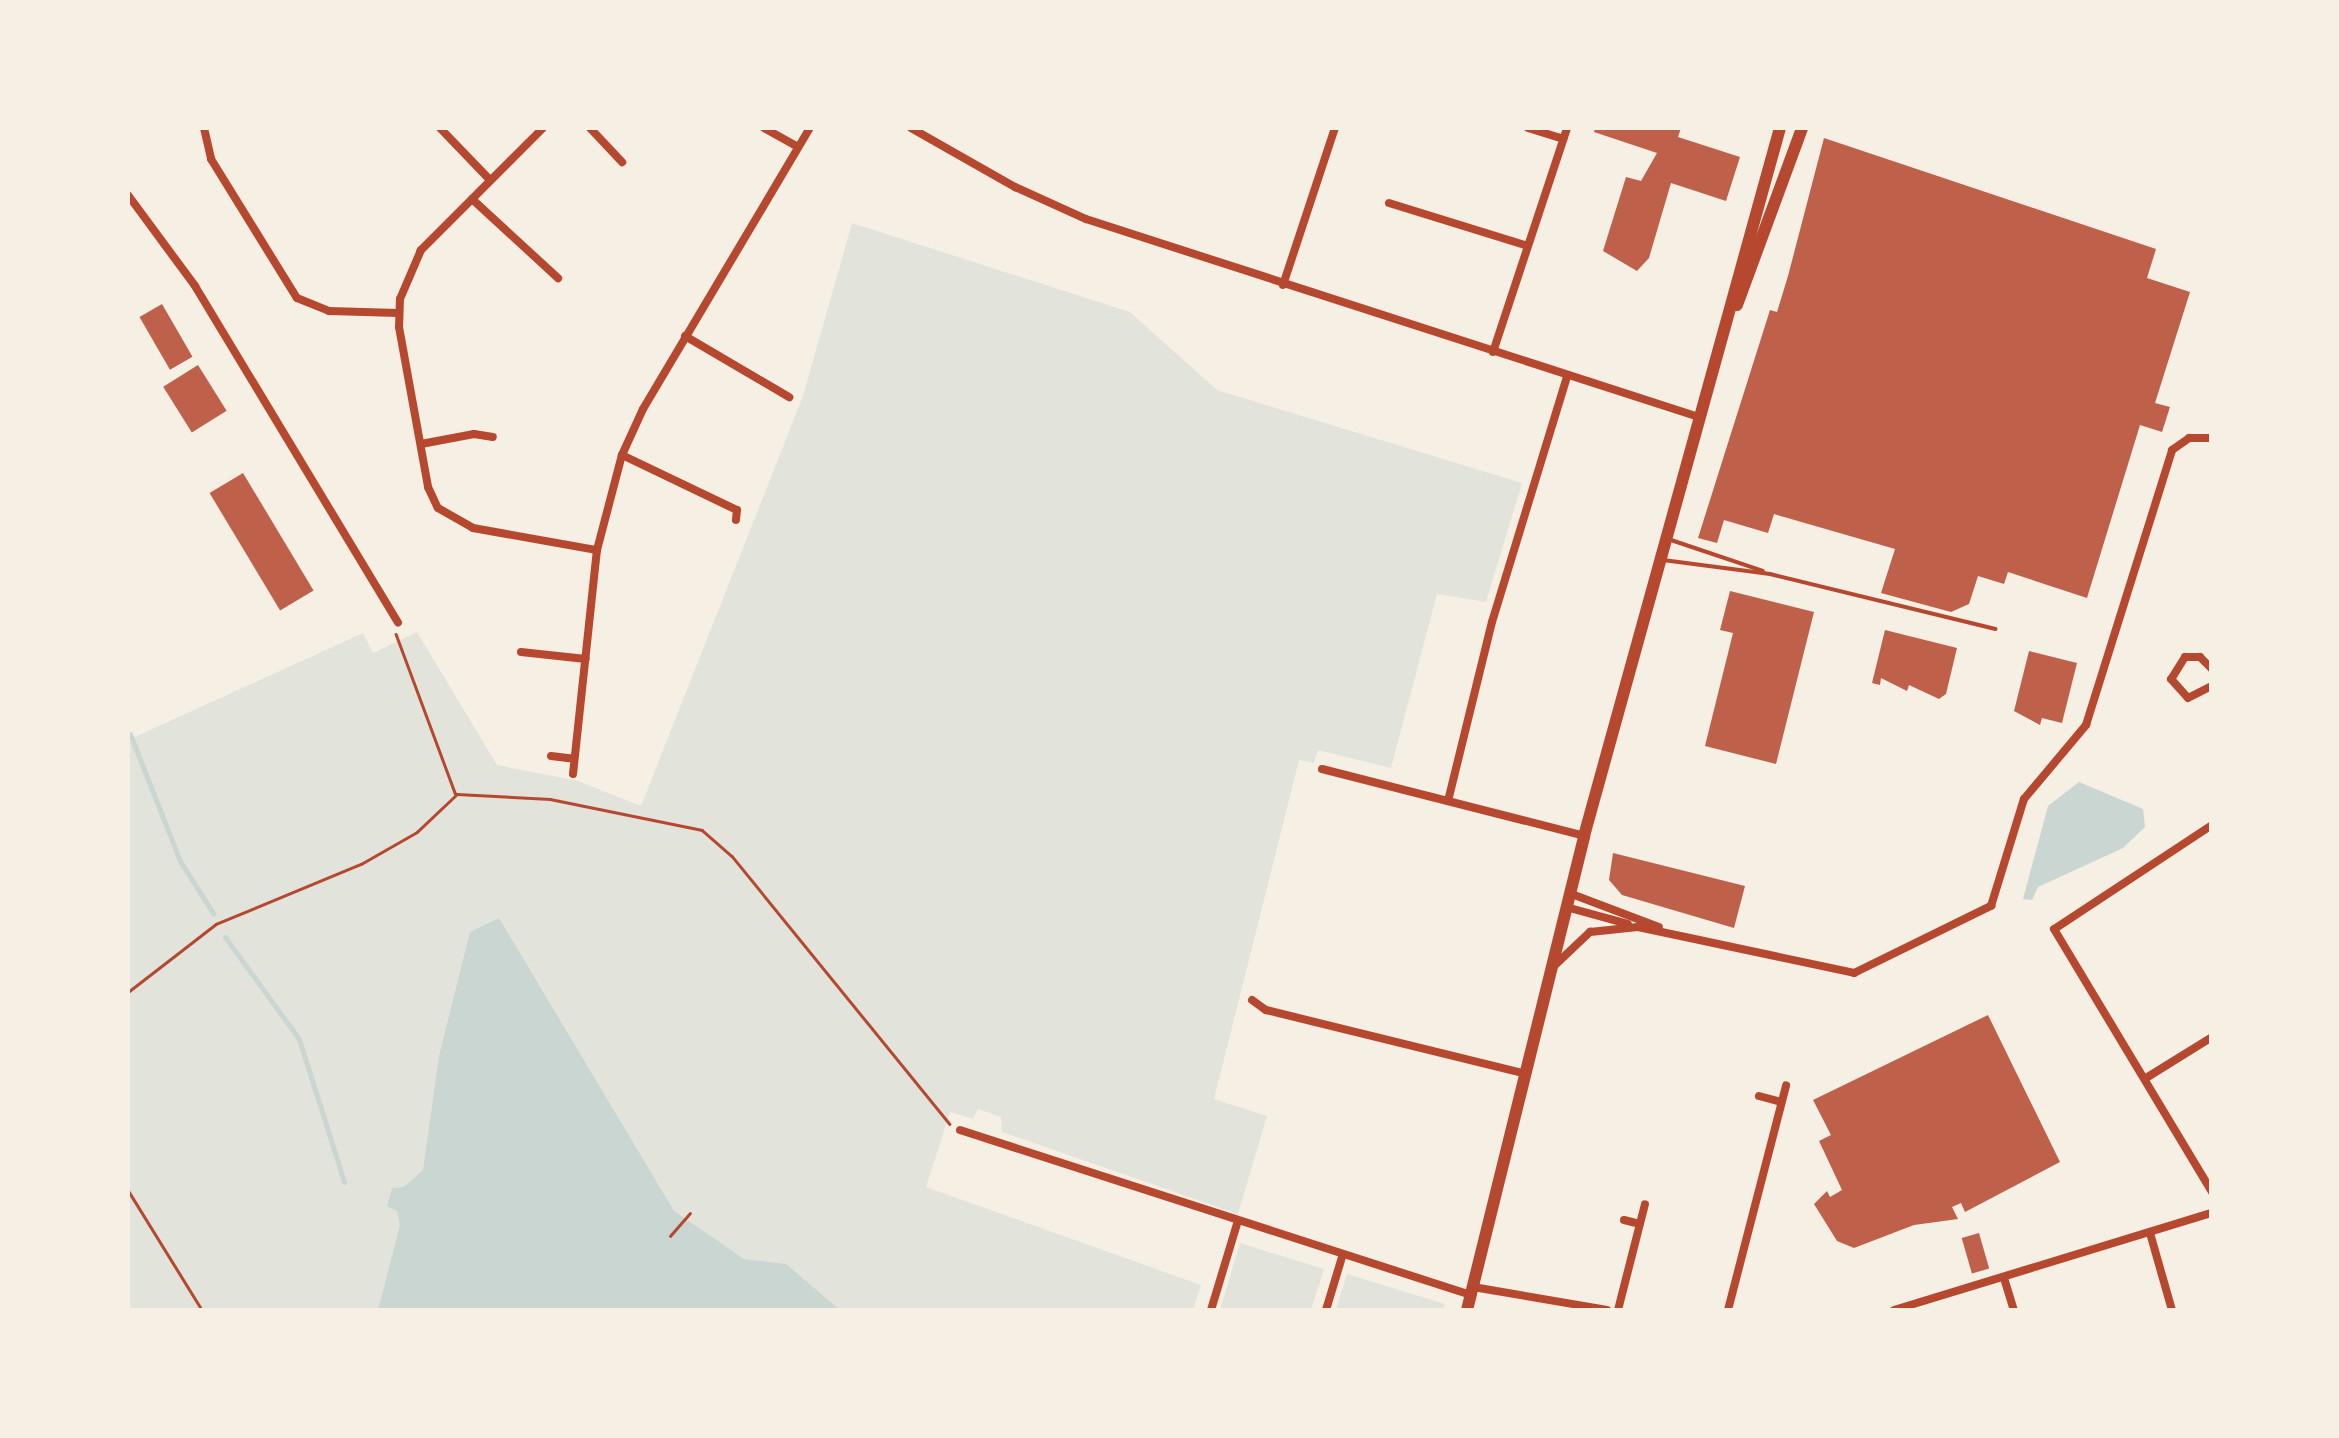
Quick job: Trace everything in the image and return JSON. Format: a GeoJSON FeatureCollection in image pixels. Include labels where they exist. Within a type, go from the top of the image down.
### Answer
{"type":"FeatureCollection","features":[{"type":"Feature","properties":{"kind":"main road"},"geometry":{"type":"LineString","coordinates":[[1467,1310],[1657,560],[1731,316],[1738,263],[1780,128]]}},
{"type":"Feature","properties":{"kind":"main road"},"geometry":{"type":"LineString","coordinates":[[1731,316],[1754,273],[1802,128]]}},
{"type":"Feature","properties":{"kind":"street"},"geometry":{"type":"LineString","coordinates":[[204,128],[211,160],[297,298],[329,311],[398,314]]}},
{"type":"Feature","properties":{"kind":"street"},"geometry":{"type":"LineString","coordinates":[[440,128],[490,180]]}},
{"type":"Feature","properties":{"kind":"street"},"geometry":{"type":"LineString","coordinates":[[543,128],[421,250],[398,314],[432,499],[447,517],[472,528],[597,550]]}},
{"type":"Feature","properties":{"kind":"street"},"geometry":{"type":"LineString","coordinates":[[590,128],[622,162]]}},
{"type":"Feature","properties":{"kind":"street"},"geometry":{"type":"LineString","coordinates":[[764,128],[798,147]]}},
{"type":"Feature","properties":{"kind":"street"},"geometry":{"type":"LineString","coordinates":[[572,774],[597,550],[622,455],[686,336],[810,128]]}},
{"type":"Feature","properties":{"kind":"street"},"geometry":{"type":"LineString","coordinates":[[912,128],[1048,203],[1168,249],[1699,418]]}},
{"type":"Feature","properties":{"kind":"street"},"geometry":{"type":"LineString","coordinates":[[1283,285],[1336,128]]}},
{"type":"Feature","properties":{"kind":"street"},"geometry":{"type":"LineString","coordinates":[[1528,128],[1563,140]]}},
{"type":"Feature","properties":{"kind":"street"},"geometry":{"type":"LineString","coordinates":[[1493,352],[1567,128]]}},
{"type":"Feature","properties":{"kind":"street"},"geometry":{"type":"LineString","coordinates":[[128,195],[195,286],[398,623]]}},
{"type":"Feature","properties":{"kind":"street"},"geometry":{"type":"LineString","coordinates":[[472,198],[558,278]]}},
{"type":"Feature","properties":{"kind":"street"},"geometry":{"type":"LineString","coordinates":[[1389,203],[1528,246]]}},
{"type":"Feature","properties":{"kind":"street"},"geometry":{"type":"LineString","coordinates":[[686,336],[789,397]]}},
{"type":"Feature","properties":{"kind":"street"},"geometry":{"type":"LineString","coordinates":[[1448,802],[1492,622],[1568,376]]}},
{"type":"Feature","properties":{"kind":"street"},"geometry":{"type":"LineString","coordinates":[[421,444],[474,434],[493,438]]}},
{"type":"Feature","properties":{"kind":"street"},"geometry":{"type":"LineString","coordinates":[[1568,900],[1638,927],[1854,973],[1991,906],[2024,799],[2086,725],[2172,450],[2189,438],[2212,438]]}},
{"type":"Feature","properties":{"kind":"street"},"geometry":{"type":"LineString","coordinates":[[622,455],[737,510],[736,520]]}},
{"type":"Feature","properties":{"kind":"street"},"geometry":{"type":"LineString","coordinates":[[521,652],[586,660]]}},
{"type":"Feature","properties":{"kind":"street"},"geometry":{"type":"LineString","coordinates":[[2211,688],[2188,698],[2171,680],[2185,657],[2200,658],[2212,669]]}},
{"type":"Feature","properties":{"kind":"street"},"geometry":{"type":"LineString","coordinates":[[551,756],[574,758]]}},
{"type":"Feature","properties":{"kind":"street"},"geometry":{"type":"LineString","coordinates":[[1322,770],[1584,836]]}},
{"type":"Feature","properties":{"kind":"street"},"geometry":{"type":"LineString","coordinates":[[2212,825],[2054,929],[2212,1192]]}},
{"type":"Feature","properties":{"kind":"street"},"geometry":{"type":"LineString","coordinates":[[1568,900],[1678,934]]}},
{"type":"Feature","properties":{"kind":"street"},"geometry":{"type":"LineString","coordinates":[[1551,970],[1590,932],[1638,927]]}},
{"type":"Feature","properties":{"kind":"street"},"geometry":{"type":"LineString","coordinates":[[1252,1000],[1266,1010],[1526,1074]]}},
{"type":"Feature","properties":{"kind":"street"},"geometry":{"type":"LineString","coordinates":[[2146,1078],[2212,1037]]}},
{"type":"Feature","properties":{"kind":"street"},"geometry":{"type":"LineString","coordinates":[[1728,1310],[1786,1086]]}},
{"type":"Feature","properties":{"kind":"street"},"geometry":{"type":"LineString","coordinates":[[1758,1096],[1781,1102]]}},
{"type":"Feature","properties":{"kind":"street"},"geometry":{"type":"LineString","coordinates":[[985,1139],[990,1125]]}},
{"type":"Feature","properties":{"kind":"street"},"geometry":{"type":"LineString","coordinates":[[960,1130],[1342,1257],[1472,1291],[1607,1310]]}},
{"type":"Feature","properties":{"kind":"street"},"geometry":{"type":"LineString","coordinates":[[1618,1310],[1645,1204]]}},
{"type":"Feature","properties":{"kind":"street"},"geometry":{"type":"LineString","coordinates":[[1894,1310],[2212,1213]]}},
{"type":"Feature","properties":{"kind":"street"},"geometry":{"type":"LineString","coordinates":[[1624,1220],[1640,1224]]}},
{"type":"Feature","properties":{"kind":"street"},"geometry":{"type":"LineString","coordinates":[[1212,1310],[1237,1224]]}},
{"type":"Feature","properties":{"kind":"street"},"geometry":{"type":"LineString","coordinates":[[2150,1232],[2172,1310]]}},
{"type":"Feature","properties":{"kind":"street"},"geometry":{"type":"LineString","coordinates":[[1326,1310],[1342,1257]]}},
{"type":"Feature","properties":{"kind":"street"},"geometry":{"type":"LineString","coordinates":[[2004,1278],[2014,1310]]}},
{"type":"Feature","properties":{"kind":"lane"},"geometry":{"type":"LineString","coordinates":[[1663,538],[1770,574],[1996,629]]}},
{"type":"Feature","properties":{"kind":"lane"},"geometry":{"type":"LineString","coordinates":[[1657,560],[1770,574]]}},
{"type":"Feature","properties":{"kind":"path"},"geometry":{"type":"LineString","coordinates":[[398,623],[394,644],[457,794]]}},
{"type":"Feature","properties":{"kind":"path"},"geometry":{"type":"LineString","coordinates":[[128,992],[216,924],[360,864],[417,832],[457,794],[550,799],[702,830],[732,856],[960,1130]]}},
{"type":"Feature","properties":{"kind":"path"},"geometry":{"type":"LineString","coordinates":[[128,1190],[202,1310]]}},
{"type":"Feature","properties":{"kind":"path"},"geometry":{"type":"LineString","coordinates":[[670,1236],[690,1213]]}},
{"type":"Feature","properties":{"kind":"shaded area"},"geometry":{"type":"Polygon","coordinates":[[[852,223],[1130,312],[1217,390],[1522,483],[1486,602],[1437,594],[1391,768],[1318,750],[1314,763],[1299,760],[1214,1099],[1267,1116],[1238,1214],[1002,1132],[1001,1117],[978,1109],[973,1119],[950,1112],[926,1187],[1201,1285],[1193,1310],[128,1310],[128,740],[363,633],[373,653],[417,632],[497,765],[578,781],[641,806],[803,396],[852,223]]]}},
{"type":"Feature","properties":{"kind":"shaded area"},"geometry":{"type":"Polygon","coordinates":[[[2079,782],[2143,809],[2145,827],[2123,848],[2038,887],[2032,900],[2023,899],[2048,806],[2079,782]]]}},
{"type":"Feature","properties":{"kind":"shaded area"},"geometry":{"type":"Polygon","coordinates":[[[499,918],[674,1211],[744,1259],[786,1264],[840,1310],[378,1310],[400,1225],[397,1211],[387,1206],[392,1188],[404,1187],[423,1170],[439,1056],[470,932],[499,918]]]}},
{"type":"Feature","properties":{"kind":"shaded area"},"geometry":{"type":"Polygon","coordinates":[[[1240,1243],[1324,1269],[1311,1310],[1220,1310],[1240,1243]]]}},
{"type":"Feature","properties":{"kind":"shaded area"},"geometry":{"type":"Polygon","coordinates":[[[1347,1274],[1445,1304],[1443,1310],[1336,1310],[1347,1274]]]}},
{"type":"Feature","properties":{"kind":"building"},"geometry":{"type":"Polygon","coordinates":[[[1595,128],[1681,128],[1678,137],[1740,157],[1726,201],[1671,183],[1649,258],[1637,271],[1603,251],[1626,177],[1641,181],[1657,153],[1594,132],[1595,128]]]}},
{"type":"Feature","properties":{"kind":"building"},"geometry":{"type":"Polygon","coordinates":[[[1824,138],[2156,249],[2147,278],[2190,292],[2155,403],[2170,407],[2162,432],[2140,425],[2087,598],[2008,572],[2004,584],[1978,576],[1969,604],[1951,612],[1881,593],[1895,549],[1774,514],[1768,533],[1724,520],[1717,543],[1698,538],[1770,310],[1777,312],[1824,138]]]}},
{"type":"Feature","properties":{"kind":"building"},"geometry":{"type":"Polygon","coordinates":[[[162,304],[193,357],[170,370],[139,317],[162,304]]]}},
{"type":"Feature","properties":{"kind":"building"},"geometry":{"type":"Polygon","coordinates":[[[198,365],[227,411],[192,433],[163,387],[198,365]]]}},
{"type":"Feature","properties":{"kind":"building"},"geometry":{"type":"Polygon","coordinates":[[[243,473],[314,590],[280,611],[210,493],[243,473]]]}},
{"type":"Feature","properties":{"kind":"building"},"geometry":{"type":"Polygon","coordinates":[[[1730,591],[1814,612],[1776,764],[1705,746],[1733,633],[1720,630],[1730,591]]]}},
{"type":"Feature","properties":{"kind":"building"},"geometry":{"type":"Polygon","coordinates":[[[1885,630],[1957,648],[1946,694],[1939,699],[1909,685],[1907,691],[1881,678],[1880,685],[1872,683],[1885,630]]]}},
{"type":"Feature","properties":{"kind":"building"},"geometry":{"type":"Polygon","coordinates":[[[2029,651],[2077,663],[2062,723],[2042,718],[2040,725],[2014,711],[2029,651]]]}},
{"type":"Feature","properties":{"kind":"building"},"geometry":{"type":"Polygon","coordinates":[[[1613,853],[1745,886],[1734,928],[1622,895],[1609,880],[1613,853]]]}},
{"type":"Feature","properties":{"kind":"building"},"geometry":{"type":"Polygon","coordinates":[[[1988,1015],[2060,1162],[1965,1212],[1961,1203],[1952,1207],[1958,1219],[1914,1225],[1854,1248],[1837,1241],[1814,1204],[1827,1191],[1830,1197],[1842,1190],[1819,1141],[1831,1135],[1813,1100],[1988,1015]]]}},
{"type":"Feature","properties":{"kind":"building"},"geometry":{"type":"Polygon","coordinates":[[[1979,1233],[1989,1269],[1972,1274],[1962,1238],[1979,1233]]]}},
{"type":"Feature","properties":{"kind":"waterway"},"geometry":{"type":"LineString","coordinates":[[130,734],[180,861],[213,913]]}},
{"type":"Feature","properties":{"kind":"waterway"},"geometry":{"type":"LineString","coordinates":[[225,937],[299,1039],[344,1182]]}}]}
